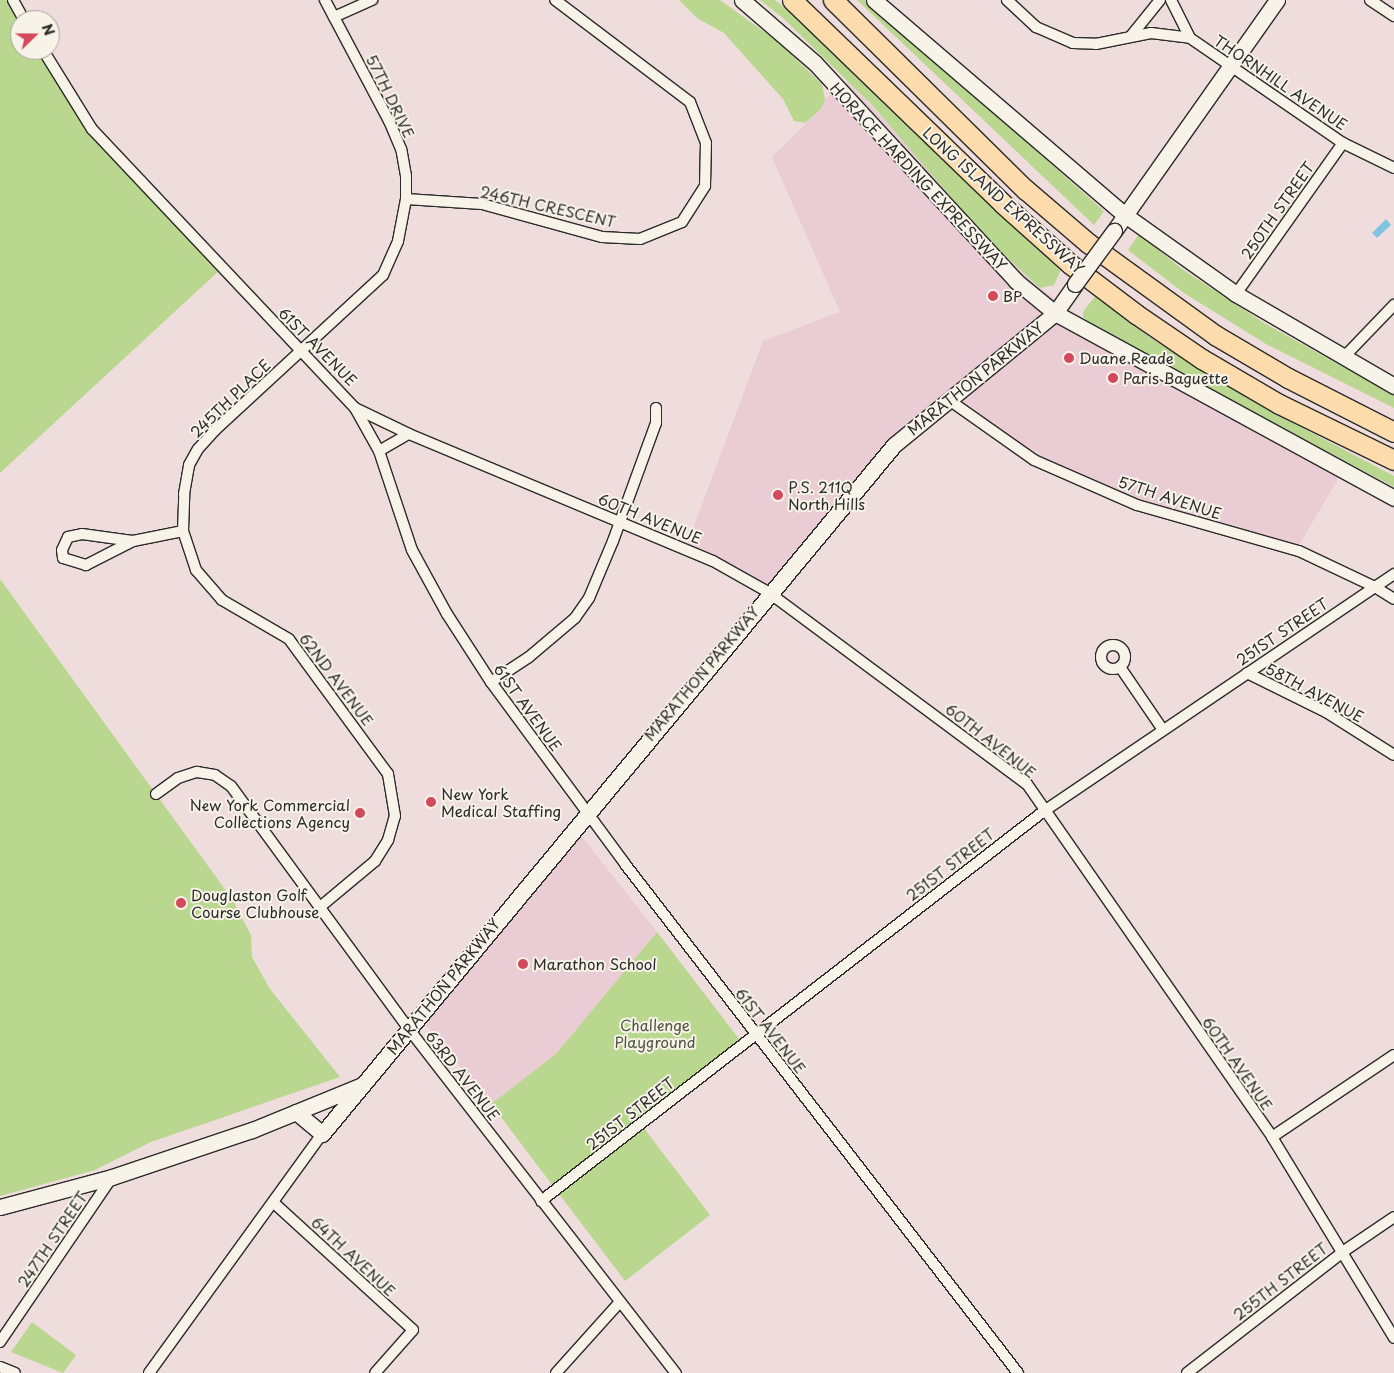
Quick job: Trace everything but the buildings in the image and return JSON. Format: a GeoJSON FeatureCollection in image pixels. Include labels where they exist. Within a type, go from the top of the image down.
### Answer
{"type":"FeatureCollection","features":[{"type":"Feature","properties":{"kind":"highway","name":"LONG ISLAND EXPRESSWAY"},"geometry":{"type":"LineString","coordinates":[[792,0],[1003,204],[1114,298],[1202,359],[1244,384],[1394,460]]}},
{"type":"Feature","properties":{"kind":"highway","name":"LONG ISLAND EXPRESSWAY"},"geometry":{"type":"LineString","coordinates":[[833,0],[1026,190],[1095,249],[1216,335],[1284,376],[1394,432]]}},
{"type":"Feature","properties":{"kind":"street","name":"57TH DRIVE"},"geometry":{"type":"LineString","coordinates":[[301,352],[383,275],[398,241],[406,199],[406,176],[401,149],[325,0]]}},
{"type":"Feature","properties":{"kind":"street"},"geometry":{"type":"LineString","coordinates":[[334,17],[372,0]]}},
{"type":"Feature","properties":{"kind":"street","name":"246TH CRESCENT"},"geometry":{"type":"LineString","coordinates":[[406,199],[482,204],[602,236],[640,239],[682,222],[706,186],[706,144],[690,102],[555,0]]}},
{"type":"Feature","properties":{"kind":"street","name":"HORACE HARDING EXPRESSWAY"},"geometry":{"type":"LineString","coordinates":[[742,0],[815,64],[1016,282],[1055,313],[1394,498]]}},
{"type":"Feature","properties":{"kind":"street"},"geometry":{"type":"LineString","coordinates":[[874,0],[1126,215],[1236,294],[1342,358],[1394,386]]}},
{"type":"Feature","properties":{"kind":"street"},"geometry":{"type":"LineString","coordinates":[[1007,0],[1036,27],[1063,40],[1096,44],[1131,36],[1162,33],[1190,38]]}},
{"type":"Feature","properties":{"kind":"street"},"geometry":{"type":"LineString","coordinates":[[1131,36],[1160,0]]}},
{"type":"Feature","properties":{"kind":"street","name":"THORNHILL AVENUE"},"geometry":{"type":"LineString","coordinates":[[1171,0],[1190,38],[1343,143],[1394,168]]}},
{"type":"Feature","properties":{"kind":"street","name":"MARATHON PARKWAY"},"geometry":{"type":"LineString","coordinates":[[149,1373],[274,1203],[322,1134],[768,592],[894,444],[1055,313],[1277,0]]}},
{"type":"Feature","properties":{"kind":"street"},"geometry":{"type":"LineString","coordinates":[[1370,0],[1394,16]]}},
{"type":"Feature","properties":{"kind":"street","name":"61ST AVENUE"},"geometry":{"type":"LineString","coordinates":[[48,60],[92,129],[301,352],[343,391],[355,408],[379,451],[412,550],[442,606],[492,682],[586,812],[755,1034],[1018,1373]]}},
{"type":"Feature","properties":{"kind":"street","name":"250TH STREET"},"geometry":{"type":"LineString","coordinates":[[1236,294],[1343,143]]}},
{"type":"Feature","properties":{"kind":"street"},"geometry":{"type":"LineString","coordinates":[[1342,358],[1394,305]]}},
{"type":"Feature","properties":{"kind":"street","name":"245TH PLACE"},"geometry":{"type":"LineString","coordinates":[[183,531],[184,494],[189,465],[198,449],[215,430],[301,352]]}},
{"type":"Feature","properties":{"kind":"street","name":"57TH AVENUE"},"geometry":{"type":"LineString","coordinates":[[948,400],[1034,460],[1137,505],[1299,551],[1375,587],[1394,599]]}},
{"type":"Feature","properties":{"kind":"street","name":"60TH AVENUE"},"geometry":{"type":"LineString","coordinates":[[355,408],[409,434],[700,555],[768,592],[1026,784],[1272,1138],[1344,1251],[1394,1338]]}},
{"type":"Feature","properties":{"kind":"street"},"geometry":{"type":"LineString","coordinates":[[492,682],[529,657],[575,618],[589,598],[620,523],[656,423],[656,408]]}},
{"type":"Feature","properties":{"kind":"street"},"geometry":{"type":"LineString","coordinates":[[379,451],[409,434]]}},
{"type":"Feature","properties":{"kind":"street"},"geometry":{"type":"LineString","coordinates":[[133,542],[96,534],[75,535],[68,537],[64,543],[63,558],[86,565],[133,542],[183,531]]}},
{"type":"Feature","properties":{"kind":"street","name":"62ND AVENUE"},"geometry":{"type":"LineString","coordinates":[[183,531],[196,570],[222,600],[289,639],[388,774],[395,816],[388,840],[375,861],[320,907]]}},
{"type":"Feature","properties":{"kind":"street","name":"251ST STREET"},"geometry":{"type":"LineString","coordinates":[[541,1201],[1044,811],[1394,574]]}},
{"type":"Feature","properties":{"kind":"street"},"geometry":{"type":"LineString","coordinates":[[1120,667],[1163,730]]}},
{"type":"Feature","properties":{"kind":"street","name":"58TH AVENUE"},"geometry":{"type":"LineString","coordinates":[[1247,673],[1318,708],[1394,755]]}},
{"type":"Feature","properties":{"kind":"street","name":"63RD AVENUE"},"geometry":{"type":"LineString","coordinates":[[156,794],[178,778],[197,772],[215,775],[231,786],[408,1028],[676,1373]]}},
{"type":"Feature","properties":{"kind":"street"},"geometry":{"type":"LineString","coordinates":[[1272,1138],[1394,1055]]}},
{"type":"Feature","properties":{"kind":"street"},"geometry":{"type":"LineString","coordinates":[[0,1207],[112,1177],[296,1112],[361,1086]]}},
{"type":"Feature","properties":{"kind":"street"},"geometry":{"type":"LineString","coordinates":[[296,1112],[322,1134]]}},
{"type":"Feature","properties":{"kind":"street","name":"247TH STREET"},"geometry":{"type":"LineString","coordinates":[[0,1342],[112,1177]]}},
{"type":"Feature","properties":{"kind":"street","name":"64TH AVENUE"},"geometry":{"type":"LineString","coordinates":[[274,1203],[413,1330],[375,1373]]}},
{"type":"Feature","properties":{"kind":"street","name":"255TH STREET"},"geometry":{"type":"LineString","coordinates":[[1187,1373],[1344,1251],[1394,1217]]}},
{"type":"Feature","properties":{"kind":"street"},"geometry":{"type":"LineString","coordinates":[[556,1373],[620,1302]]}},
{"type":"Feature","properties":{"kind":"street"},"geometry":{"type":"LineString","coordinates":[[0,1367],[16,1373]]}},
{"type":"Feature","properties":{"kind":"shaded area"},"geometry":{"type":"Polygon","coordinates":[[[848,81],[902,139],[988,240],[1040,288],[1095,328],[1348,462],[1296,550],[1153,509],[1040,465],[950,400],[894,445],[768,590],[687,545],[763,341],[840,312],[772,157],[821,109],[825,99],[848,81]]]}},
{"type":"Feature","properties":{"kind":"shaded area"},"geometry":{"type":"Polygon","coordinates":[[[575,828],[657,932],[556,1054],[491,1104],[420,1018],[575,828]]]}},
{"type":"Feature","properties":{"kind":"green space"},"geometry":{"type":"Polygon","coordinates":[[[0,0],[13,0],[16,10],[10,10],[10,60],[48,60],[94,140],[102,140],[221,269],[0,473],[0,0]]]}},
{"type":"Feature","properties":{"kind":"green space"},"geometry":{"type":"Polygon","coordinates":[[[679,0],[720,0],[777,41],[822,84],[825,99],[821,109],[805,123],[794,121],[783,99],[724,33],[697,18],[679,0]]]}},
{"type":"Feature","properties":{"kind":"green space"},"geometry":{"type":"Polygon","coordinates":[[[760,0],[775,0],[789,11],[1061,270],[1054,285],[1040,288],[988,240],[872,105],[783,18],[760,0]]]}},
{"type":"Feature","properties":{"kind":"green space"},"geometry":{"type":"Polygon","coordinates":[[[857,0],[866,0],[1104,211],[1094,225],[857,0]]]}},
{"type":"Feature","properties":{"kind":"green space"},"geometry":{"type":"Polygon","coordinates":[[[1139,234],[1182,269],[1264,323],[1394,395],[1394,408],[1266,344],[1184,293],[1128,250],[1139,234]]]}},
{"type":"Feature","properties":{"kind":"green space"},"geometry":{"type":"Polygon","coordinates":[[[1096,295],[1149,337],[1190,363],[1276,414],[1394,476],[1394,487],[1095,328],[1083,317],[1083,312],[1096,295]]]}},
{"type":"Feature","properties":{"kind":"green space"},"geometry":{"type":"Polygon","coordinates":[[[0,579],[232,899],[251,935],[252,957],[270,989],[340,1077],[151,1142],[95,1170],[0,1196],[0,579]]]}},
{"type":"Feature","properties":{"kind":"green space","name":"Challenge Playground"},"geometry":{"type":"Polygon","coordinates":[[[657,932],[743,1044],[640,1123],[710,1215],[625,1281],[491,1104],[556,1054],[657,932]]]}},
{"type":"Feature","properties":{"kind":"green space"},"geometry":{"type":"Polygon","coordinates":[[[32,1322],[76,1355],[63,1373],[11,1352],[32,1322]]]}},
{"type":"Feature","properties":{"kind":"water"},"geometry":{"type":"Polygon","coordinates":[[[1386,219],[1391,225],[1377,238],[1372,233],[1386,219]]]}},
{"type":"Feature","properties":{"kind":"place","name":"BP"},"geometry":{"type":"Point","coordinates":[993,296]}},
{"type":"Feature","properties":{"kind":"place","name":"Duane Reade"},"geometry":{"type":"Point","coordinates":[1069,358]}},
{"type":"Feature","properties":{"kind":"place","name":"Paris Baguette"},"geometry":{"type":"Point","coordinates":[1113,378]}},
{"type":"Feature","properties":{"kind":"place","name":"P.S. 211Q North Hills"},"geometry":{"type":"Point","coordinates":[778,495]}},
{"type":"Feature","properties":{"kind":"place","name":"New York Medical Staffing"},"geometry":{"type":"Point","coordinates":[431,802]}},
{"type":"Feature","properties":{"kind":"place","name":"New York Commercial Collections Agency"},"geometry":{"type":"Point","coordinates":[360,813]}},
{"type":"Feature","properties":{"kind":"place","name":"Douglaston Golf Course Clubhouse"},"geometry":{"type":"Point","coordinates":[181,903]}},
{"type":"Feature","properties":{"kind":"place","name":"Marathon School"},"geometry":{"type":"Point","coordinates":[523,964]}}]}
